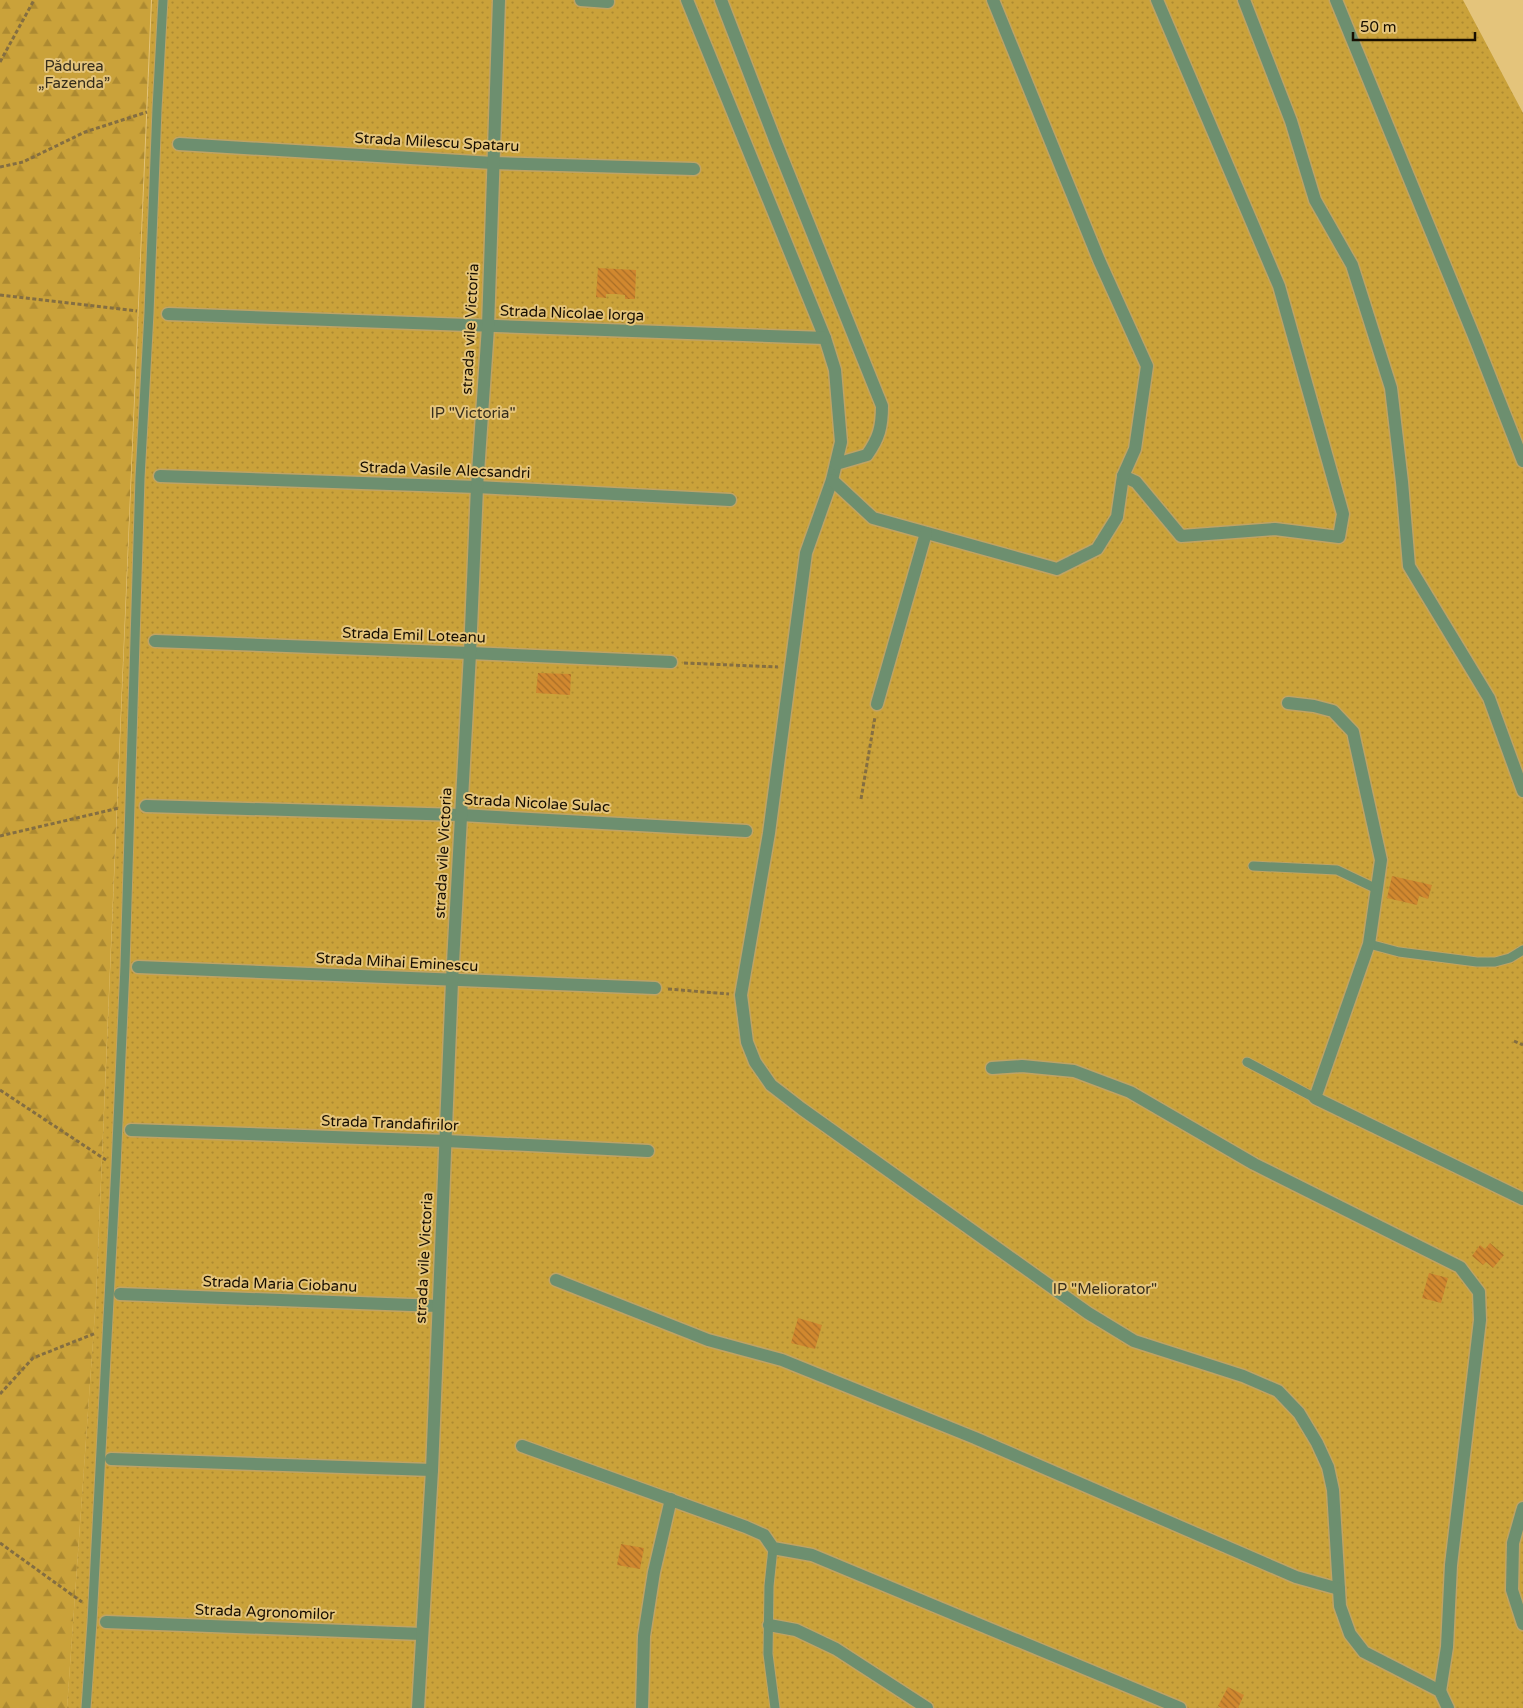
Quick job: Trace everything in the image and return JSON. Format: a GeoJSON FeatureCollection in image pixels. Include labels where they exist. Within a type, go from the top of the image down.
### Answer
{"type":"FeatureCollection","features":[{"type":"Feature","properties":{"kind":"street","name":"strada vile Victoria"},"geometry":{"type":"LineString","coordinates":[[418,1708],[432,1470],[452,981],[477,487],[488,327],[499,0]]}},
{"type":"Feature","properties":{"kind":"street"},"geometry":{"type":"LineString","coordinates":[[580,0],[608,2]]}},
{"type":"Feature","properties":{"kind":"street"},"geometry":{"type":"LineString","coordinates":[[687,0],[825,338],[835,370],[841,442],[832,480],[806,553],[769,833],[741,995],[747,1042],[755,1062],[771,1085],[802,1109],[1088,1313],[1134,1341],[1243,1376],[1278,1391],[1299,1413],[1317,1443],[1328,1467],[1333,1490],[1340,1606],[1350,1634],[1364,1652],[1440,1691]]}},
{"type":"Feature","properties":{"kind":"street"},"geometry":{"type":"LineString","coordinates":[[721,0],[882,406],[882,425],[874,446],[867,456],[836,464]]}},
{"type":"Feature","properties":{"kind":"street"},"geometry":{"type":"LineString","coordinates":[[832,480],[873,518],[1057,570],[1097,549],[1117,517],[1123,476],[1135,449],[1147,366],[1099,260],[993,0]]}},
{"type":"Feature","properties":{"kind":"street"},"geometry":{"type":"LineString","coordinates":[[1123,476],[1136,482],[1181,536],[1275,529],[1339,537],[1342,514],[1279,286],[1157,0]]}},
{"type":"Feature","properties":{"kind":"street"},"geometry":{"type":"LineString","coordinates":[[1244,0],[1291,121],[1315,200],[1352,265],[1391,388],[1409,566],[1489,698],[1523,792]]}},
{"type":"Feature","properties":{"kind":"street"},"geometry":{"type":"LineString","coordinates":[[1336,0],[1523,461]]}},
{"type":"Feature","properties":{"kind":"street","name":"Strada Milescu Spataru"},"geometry":{"type":"LineString","coordinates":[[179,144],[494,162],[694,169]]}},
{"type":"Feature","properties":{"kind":"street","name":"Strada Nicolae Iorga"},"geometry":{"type":"LineString","coordinates":[[168,314],[825,338]]}},
{"type":"Feature","properties":{"kind":"street","name":"Strada Vasile Alecsandri"},"geometry":{"type":"LineString","coordinates":[[160,476],[477,487],[730,500]]}},
{"type":"Feature","properties":{"kind":"street"},"geometry":{"type":"LineString","coordinates":[[877,704],[926,533]]}},
{"type":"Feature","properties":{"kind":"street","name":"Strada Emil Loteanu"},"geometry":{"type":"LineString","coordinates":[[155,642],[671,662]]}},
{"type":"Feature","properties":{"kind":"street"},"geometry":{"type":"LineString","coordinates":[[1288,703],[1314,706],[1333,711],[1354,732],[1381,860],[1369,944],[1315,1098],[1523,1199]]}},
{"type":"Feature","properties":{"kind":"street","name":"Strada Nicolae Sulac"},"geometry":{"type":"LineString","coordinates":[[146,806],[461,815],[746,831]]}},
{"type":"Feature","properties":{"kind":"street","name":"Strada Mihai Eminescu"},"geometry":{"type":"LineString","coordinates":[[138,966],[452,981],[655,988]]}},
{"type":"Feature","properties":{"kind":"street"},"geometry":{"type":"LineString","coordinates":[[992,1068],[1022,1066],[1074,1071],[1130,1092],[1254,1164],[1460,1267],[1479,1292],[1480,1320],[1452,1565],[1447,1647],[1440,1691],[1448,1708]]}},
{"type":"Feature","properties":{"kind":"street","name":"Strada Trandafirilor"},"geometry":{"type":"LineString","coordinates":[[131,1130],[446,1141],[648,1151]]}},
{"type":"Feature","properties":{"kind":"street"},"geometry":{"type":"LineString","coordinates":[[556,1280],[708,1340],[791,1363],[975,1438],[1296,1577],[1339,1588]]}},
{"type":"Feature","properties":{"kind":"street","name":"Strada Maria Ciobanu"},"geometry":{"type":"LineString","coordinates":[[120,1294],[438,1306]]}},
{"type":"Feature","properties":{"kind":"street"},"geometry":{"type":"LineString","coordinates":[[522,1446],[671,1499],[764,1535],[773,1548],[812,1555],[1180,1708]]}},
{"type":"Feature","properties":{"kind":"street"},"geometry":{"type":"LineString","coordinates":[[111,1459],[432,1470]]}},
{"type":"Feature","properties":{"kind":"street"},"geometry":{"type":"LineString","coordinates":[[642,1708],[644,1636],[654,1572],[671,1499]]}},
{"type":"Feature","properties":{"kind":"street"},"geometry":{"type":"LineString","coordinates":[[1523,1508],[1513,1543],[1512,1590],[1523,1624]]}},
{"type":"Feature","properties":{"kind":"street","name":"Strada Agronomilor"},"geometry":{"type":"LineString","coordinates":[[106,1622],[422,1634]]}},
{"type":"Feature","properties":{"kind":"street"},"geometry":{"type":"LineString","coordinates":[[769,1625],[796,1630],[836,1649],[927,1708]]}},
{"type":"Feature","properties":{"kind":"lane"},"geometry":{"type":"LineString","coordinates":[[86,1708],[116,1167],[125,966],[140,478],[163,0]]}},
{"type":"Feature","properties":{"kind":"lane"},"geometry":{"type":"LineString","coordinates":[[1253,866],[1337,870],[1377,889]]}},
{"type":"Feature","properties":{"kind":"lane"},"geometry":{"type":"LineString","coordinates":[[1369,944],[1399,952],[1477,962],[1495,962],[1510,958],[1523,950]]}},
{"type":"Feature","properties":{"kind":"lane"},"geometry":{"type":"LineString","coordinates":[[1247,1062],[1315,1098]]}},
{"type":"Feature","properties":{"kind":"lane"},"geometry":{"type":"LineString","coordinates":[[773,1548],[769,1586],[768,1654],[776,1708]]}},
{"type":"Feature","properties":{"kind":"path"},"geometry":{"type":"LineString","coordinates":[[0,62],[34,0]]}},
{"type":"Feature","properties":{"kind":"path"},"geometry":{"type":"LineString","coordinates":[[0,167],[23,162],[85,132],[157,109]]}},
{"type":"Feature","properties":{"kind":"path"},"geometry":{"type":"LineString","coordinates":[[0,295],[149,313]]}},
{"type":"Feature","properties":{"kind":"path"},"geometry":{"type":"LineString","coordinates":[[671,662],[790,668]]}},
{"type":"Feature","properties":{"kind":"path"},"geometry":{"type":"LineString","coordinates":[[861,800],[877,704]]}},
{"type":"Feature","properties":{"kind":"path"},"geometry":{"type":"LineString","coordinates":[[0,836],[130,805]]}},
{"type":"Feature","properties":{"kind":"path"},"geometry":{"type":"LineString","coordinates":[[655,988],[741,995]]}},
{"type":"Feature","properties":{"kind":"path"},"geometry":{"type":"LineString","coordinates":[[1514,1041],[1523,1045]]}},
{"type":"Feature","properties":{"kind":"path"},"geometry":{"type":"LineString","coordinates":[[0,1090],[116,1167]]}},
{"type":"Feature","properties":{"kind":"path"},"geometry":{"type":"LineString","coordinates":[[0,1394],[32,1358],[107,1329]]}},
{"type":"Feature","properties":{"kind":"path"},"geometry":{"type":"LineString","coordinates":[[0,1543],[92,1609]]}},
{"type":"Feature","properties":{"kind":"green space","name":"Pădurea „Fazenda”"},"geometry":{"type":"Polygon","coordinates":[[[0,0],[151,0],[96,1298],[67,1708],[0,1708],[0,0]]]}},
{"type":"Feature","properties":{"kind":"green space"},"geometry":{"type":"Polygon","coordinates":[[[152,0],[1463,0],[1523,113],[1523,1708],[67,1708],[96,1298],[152,0]]]}},
{"type":"Feature","properties":{"kind":"building"},"geometry":{"type":"Polygon","coordinates":[[[598,268],[636,270],[635,299],[625,299],[625,295],[616,294],[606,294],[606,298],[596,297],[598,268]]]}},
{"type":"Feature","properties":{"kind":"building"},"geometry":{"type":"Polygon","coordinates":[[[538,673],[571,674],[570,695],[536,693],[538,673]]]}},
{"type":"Feature","properties":{"kind":"building"},"geometry":{"type":"Polygon","coordinates":[[[1392,876],[1432,885],[1428,899],[1419,896],[1417,905],[1387,898],[1392,876]]]}},
{"type":"Feature","properties":{"kind":"building"},"geometry":{"type":"Polygon","coordinates":[[[1490,1243],[1504,1255],[1493,1268],[1486,1262],[1483,1265],[1472,1256],[1480,1245],[1485,1249],[1490,1243]]]}},
{"type":"Feature","properties":{"kind":"building"},"geometry":{"type":"Polygon","coordinates":[[[1429,1273],[1448,1278],[1441,1303],[1422,1298],[1429,1273]]]}},
{"type":"Feature","properties":{"kind":"building"},"geometry":{"type":"Polygon","coordinates":[[[798,1318],[822,1325],[815,1349],[791,1343],[798,1318]]]}},
{"type":"Feature","properties":{"kind":"building"},"geometry":{"type":"Polygon","coordinates":[[[621,1544],[644,1548],[640,1569],[617,1565],[621,1544]]]}},
{"type":"Feature","properties":{"kind":"building"},"geometry":{"type":"Polygon","coordinates":[[[1228,1687],[1244,1695],[1238,1708],[1222,1708],[1218,1706],[1228,1687]]]}},
{"type":"Feature","properties":{"kind":"park label","name":"IP \"Victoria\""},"geometry":{"type":"Point","coordinates":[473,413]}},
{"type":"Feature","properties":{"kind":"park label","name":"IP \"Meliorator\""},"geometry":{"type":"Point","coordinates":[1105,1289]}}]}
